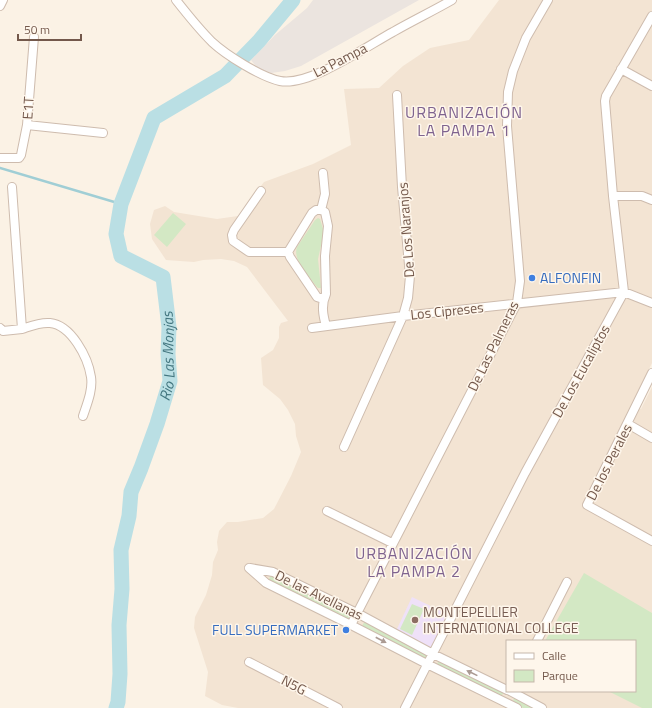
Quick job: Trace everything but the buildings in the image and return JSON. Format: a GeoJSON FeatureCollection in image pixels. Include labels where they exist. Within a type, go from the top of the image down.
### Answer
{"type":"FeatureCollection","features":[{"type":"Feature","properties":{"kind":"street"},"geometry":{"type":"LineString","coordinates":[[0,6],[3,0]]}},
{"type":"Feature","properties":{"kind":"street","name":"La Pampa"},"geometry":{"type":"LineString","coordinates":[[176,0],[212,42],[254,70],[269,78],[281,82],[296,81],[332,67],[393,31],[452,0]]}},
{"type":"Feature","properties":{"kind":"street","name":"De Las Palmeras"},"geometry":{"type":"LineString","coordinates":[[351,625],[392,542],[517,303],[520,281],[507,126],[508,92],[513,71],[526,38],[548,0]]}},
{"type":"Feature","properties":{"kind":"street"},"geometry":{"type":"LineString","coordinates":[[624,292],[604,101],[652,16]]}},
{"type":"Feature","properties":{"kind":"street","name":"E1T"},"geometry":{"type":"LineString","coordinates":[[0,158],[19,158],[27,125],[34,37]]}},
{"type":"Feature","properties":{"kind":"street"},"geometry":{"type":"LineString","coordinates":[[621,69],[652,86]]}},
{"type":"Feature","properties":{"kind":"street","name":"De Los Naranjos"},"geometry":{"type":"LineString","coordinates":[[344,447],[403,316],[408,298],[410,276],[402,187],[397,95]]}},
{"type":"Feature","properties":{"kind":"street"},"geometry":{"type":"LineString","coordinates":[[27,125],[103,133]]}},
{"type":"Feature","properties":{"kind":"street"},"geometry":{"type":"LineString","coordinates":[[321,210],[325,194],[322,173]]}},
{"type":"Feature","properties":{"kind":"street"},"geometry":{"type":"LineString","coordinates":[[12,187],[22,329]]}},
{"type":"Feature","properties":{"kind":"street"},"geometry":{"type":"LineString","coordinates":[[261,191],[234,230],[232,236],[233,241],[249,252],[288,252]]}},
{"type":"Feature","properties":{"kind":"street"},"geometry":{"type":"LineString","coordinates":[[613,196],[642,196],[652,200]]}},
{"type":"Feature","properties":{"kind":"street"},"geometry":{"type":"LineString","coordinates":[[288,252],[312,213],[316,210],[325,212],[328,226],[325,256],[326,294],[323,299],[323,313],[326,326]]}},
{"type":"Feature","properties":{"kind":"street"},"geometry":{"type":"LineString","coordinates":[[288,252],[290,258],[317,297],[323,299]]}},
{"type":"Feature","properties":{"kind":"street","name":"Los Cipreses"},"geometry":{"type":"LineString","coordinates":[[312,328],[403,316],[624,292],[652,303]]}},
{"type":"Feature","properties":{"kind":"street","name":"De Los Eucaliptos"},"geometry":{"type":"LineString","coordinates":[[405,708],[525,473],[624,292]]}},
{"type":"Feature","properties":{"kind":"street"},"geometry":{"type":"LineString","coordinates":[[0,328],[3,331],[22,329],[36,324],[50,323],[62,328],[73,337],[85,356],[91,377],[90,394],[83,416]]}},
{"type":"Feature","properties":{"kind":"street","name":"De los Perales"},"geometry":{"type":"LineString","coordinates":[[652,373],[587,505],[652,540]]}},
{"type":"Feature","properties":{"kind":"street"},"geometry":{"type":"LineString","coordinates":[[628,424],[652,438]]}},
{"type":"Feature","properties":{"kind":"street"},"geometry":{"type":"LineString","coordinates":[[327,511],[392,542]]}},
{"type":"Feature","properties":{"kind":"street","name":"De las Avellanas"},"geometry":{"type":"LineString","coordinates":[[506,689],[433,654],[357,613],[273,572],[249,568],[266,582],[505,705],[516,708]]}},
{"type":"Feature","properties":{"kind":"street"},"geometry":{"type":"LineString","coordinates":[[538,640],[567,582]]}},
{"type":"Feature","properties":{"kind":"street","name":"N5G"},"geometry":{"type":"LineString","coordinates":[[249,662],[338,708]]}},
{"type":"Feature","properties":{"kind":"street"},"geometry":{"type":"LineString","coordinates":[[505,705],[510,692]]}},
{"type":"Feature","properties":{"kind":"street","name":"De las Avellanas"},"geometry":{"type":"LineString","coordinates":[[512,692],[542,708]]}},
{"type":"Feature","properties":{"kind":"shaded area"},"geometry":{"type":"Polygon","coordinates":[[[313,0],[419,0],[301,66],[285,71],[271,73],[259,70],[251,60],[275,35],[307,8],[313,0]]]}},
{"type":"Feature","properties":{"kind":"shaded area"},"geometry":{"type":"Polygon","coordinates":[[[499,0],[652,0],[652,363],[631,406],[641,409],[652,387],[652,708],[238,708],[222,705],[205,696],[208,672],[194,628],[195,617],[206,595],[212,575],[213,562],[218,550],[217,542],[219,531],[227,522],[238,522],[263,518],[274,509],[291,476],[301,452],[296,436],[295,424],[288,410],[280,399],[263,385],[261,358],[273,350],[279,338],[279,327],[281,323],[288,321],[247,267],[234,261],[221,259],[194,262],[166,260],[152,239],[150,224],[154,210],[165,206],[174,212],[217,219],[238,216],[264,182],[313,164],[351,145],[344,89],[379,88],[403,66],[430,48],[469,40],[499,0]]]}},
{"type":"Feature","properties":{"kind":"shaded area"},"geometry":{"type":"Polygon","coordinates":[[[412,597],[447,614],[431,648],[396,631],[412,597]]]}},
{"type":"Feature","properties":{"kind":"green space"},"geometry":{"type":"Polygon","coordinates":[[[173,213],[186,224],[167,247],[154,235],[173,213]]]}},
{"type":"Feature","properties":{"kind":"green space"},"geometry":{"type":"Polygon","coordinates":[[[318,218],[320,219],[324,232],[318,259],[321,288],[318,288],[303,269],[299,263],[296,252],[297,247],[315,220],[318,218]]]}},
{"type":"Feature","properties":{"kind":"green space"},"geometry":{"type":"Polygon","coordinates":[[[584,573],[652,613],[652,708],[642,708],[610,692],[636,692],[636,640],[546,640],[584,573]]]}},
{"type":"Feature","properties":{"kind":"green space"},"geometry":{"type":"Polygon","coordinates":[[[271,575],[349,613],[350,617],[347,619],[271,581],[269,579],[271,575]]]}},
{"type":"Feature","properties":{"kind":"green space"},"geometry":{"type":"Polygon","coordinates":[[[412,604],[424,609],[412,635],[400,629],[412,604]]]}},
{"type":"Feature","properties":{"kind":"green space"},"geometry":{"type":"Polygon","coordinates":[[[365,622],[426,654],[427,657],[425,659],[362,627],[365,622]]]}},
{"type":"Feature","properties":{"kind":"green space"},"geometry":{"type":"Polygon","coordinates":[[[439,661],[503,692],[503,694],[500,696],[437,666],[439,661]]]}},
{"type":"Feature","properties":{"kind":"green space"},"geometry":{"type":"Polygon","coordinates":[[[514,698],[537,708],[523,708],[513,702],[514,698]]]}},
{"type":"Feature","properties":{"kind":"waterway","name":"Rio Las Monjas"},"geometry":{"type":"LineString","coordinates":[[116,708],[118,702],[120,674],[119,625],[122,589],[121,550],[129,516],[131,492],[157,424],[170,381],[168,354],[169,327],[163,277],[121,256],[116,234],[121,204],[154,118],[225,76],[259,41],[293,0]]}},
{"type":"Feature","properties":{"kind":"waterway"},"geometry":{"type":"LineString","coordinates":[[0,168],[121,204]]}},
{"type":"Feature","properties":{"kind":"place","name":"ALFONFIN"},"geometry":{"type":"Point","coordinates":[532,278]}},
{"type":"Feature","properties":{"kind":"place","name":"MONTEPELLIER INTERNATIONAL COLLEGE"},"geometry":{"type":"Point","coordinates":[415,620]}},
{"type":"Feature","properties":{"kind":"place","name":"FULL SUPERMARKET"},"geometry":{"type":"Point","coordinates":[346,630]}},
{"type":"Feature","properties":{"kind":"district","name":"URBANIZACIÓN LA PAMPA 1"},"geometry":{"type":"Point","coordinates":[464,121]}},
{"type":"Feature","properties":{"kind":"district","name":"URBANIZACIÓN LA PAMPA 2"},"geometry":{"type":"Point","coordinates":[414,562]}}]}
